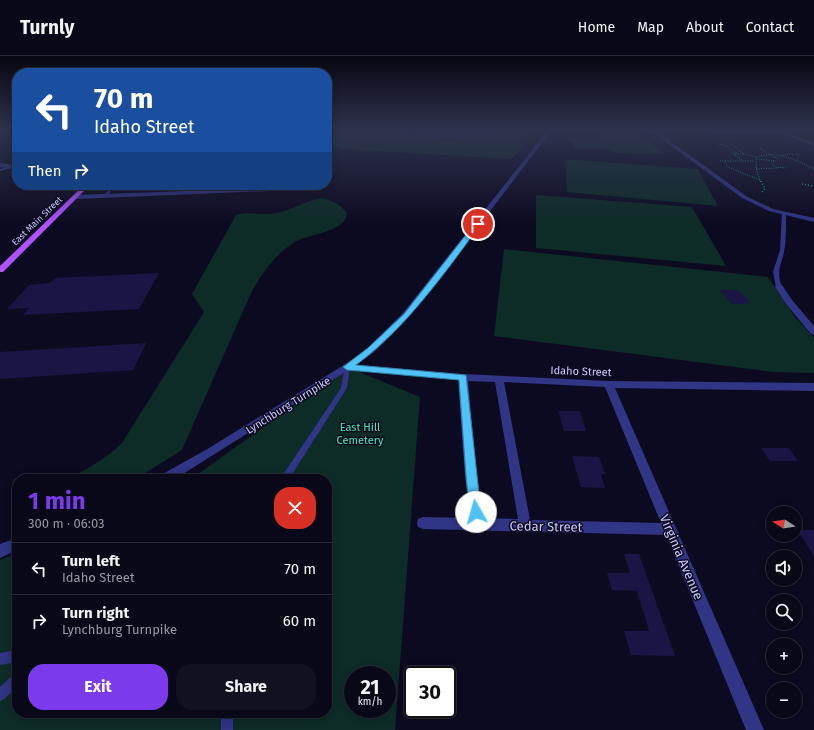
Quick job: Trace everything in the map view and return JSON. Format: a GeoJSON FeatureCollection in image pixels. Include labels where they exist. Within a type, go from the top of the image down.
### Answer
{"type":"FeatureCollection","features":[{"type":"Feature","properties":{"kind":"main road","name":"East Main Street"},"geometry":{"type":"LineString","coordinates":[[0,270],[83,190]]}},
{"type":"Feature","properties":{"kind":"street","name":"Lynchburg Turnpike"},"geometry":{"type":"LineString","coordinates":[[174,474],[214,451],[347,367],[371,350],[406,315],[526,161]]}},
{"type":"Feature","properties":{"kind":"street"},"geometry":{"type":"LineString","coordinates":[[695,161],[744,197],[766,208],[784,214],[814,220]]}},
{"type":"Feature","properties":{"kind":"street"},"geometry":{"type":"LineString","coordinates":[[0,165],[12,167]]}},
{"type":"Feature","properties":{"kind":"street"},"geometry":{"type":"LineString","coordinates":[[75,197],[269,190]]}},
{"type":"Feature","properties":{"kind":"street"},"geometry":{"type":"LineString","coordinates":[[779,287],[789,302],[814,332]]}},
{"type":"Feature","properties":{"kind":"street","name":"Idaho Street"},"geometry":{"type":"LineString","coordinates":[[347,367],[463,377],[610,384],[814,387]]}},
{"type":"Feature","properties":{"kind":"street"},"geometry":{"type":"LineString","coordinates":[[463,377],[471,476],[477,524]]}},
{"type":"Feature","properties":{"kind":"street"},"geometry":{"type":"LineString","coordinates":[[499,379],[525,525]]}},
{"type":"Feature","properties":{"kind":"street","name":"Virginia Avenue"},"geometry":{"type":"LineString","coordinates":[[610,384],[755,730]]}},
{"type":"Feature","properties":{"kind":"street","name":"Cedar Street"},"geometry":{"type":"LineString","coordinates":[[423,523],[670,529]]}},
{"type":"Feature","properties":{"kind":"street"},"geometry":{"type":"LineString","coordinates":[[0,551],[12,546]]}},
{"type":"Feature","properties":{"kind":"lane"},"geometry":{"type":"LineString","coordinates":[[0,170],[12,167]]}},
{"type":"Feature","properties":{"kind":"lane"},"geometry":{"type":"LineString","coordinates":[[105,196],[110,190]]}},
{"type":"Feature","properties":{"kind":"lane"},"geometry":{"type":"LineString","coordinates":[[779,287],[775,277],[775,269],[782,250],[784,214]]}},
{"type":"Feature","properties":{"kind":"lane"},"geometry":{"type":"LineString","coordinates":[[287,474],[344,388],[347,367]]}},
{"type":"Feature","properties":{"kind":"lane"},"geometry":{"type":"LineString","coordinates":[[0,659],[12,657]]}},
{"type":"Feature","properties":{"kind":"lane"},"geometry":{"type":"LineString","coordinates":[[0,695],[12,684]]}},
{"type":"Feature","properties":{"kind":"lane"},"geometry":{"type":"LineString","coordinates":[[227,718],[227,730]]}},
{"type":"Feature","properties":{"kind":"path"},"geometry":{"type":"LineString","coordinates":[[725,161],[728,167],[761,180]]}},
{"type":"Feature","properties":{"kind":"path"},"geometry":{"type":"LineString","coordinates":[[756,161],[756,169],[765,189],[761,193]]}},
{"type":"Feature","properties":{"kind":"path"},"geometry":{"type":"LineString","coordinates":[[773,161],[771,162],[772,164],[778,168]]}},
{"type":"Feature","properties":{"kind":"path"},"geometry":{"type":"LineString","coordinates":[[800,161],[814,169]]}},
{"type":"Feature","properties":{"kind":"path"},"geometry":{"type":"LineString","coordinates":[[804,166],[810,166]]}},
{"type":"Feature","properties":{"kind":"path"},"geometry":{"type":"LineString","coordinates":[[756,169],[786,168]]}},
{"type":"Feature","properties":{"kind":"path"},"geometry":{"type":"LineString","coordinates":[[802,184],[809,184],[814,188]]}},
{"type":"Feature","properties":{"kind":"green space"},"geometry":{"type":"Polygon","coordinates":[[[565,161],[597,161],[697,169],[718,206],[567,192],[565,161]]]}},
{"type":"Feature","properties":{"kind":"green space"},"geometry":{"type":"Polygon","coordinates":[[[536,195],[692,207],[726,266],[536,248],[536,195]]]}},
{"type":"Feature","properties":{"kind":"green space"},"geometry":{"type":"Polygon","coordinates":[[[322,198],[342,207],[347,213],[345,220],[333,229],[307,237],[292,244],[279,254],[259,279],[251,293],[182,450],[144,474],[76,474],[103,459],[122,443],[204,312],[192,294],[236,215],[246,213],[277,213],[289,210],[322,198]]]}},
{"type":"Feature","properties":{"kind":"green space"},"geometry":{"type":"Polygon","coordinates":[[[504,249],[768,277],[795,317],[814,338],[814,373],[774,372],[494,336],[504,249]]]}},
{"type":"Feature","properties":{"kind":"green space","name":"East Hill Cemetery"},"geometry":{"type":"Polygon","coordinates":[[[347,367],[420,397],[396,717],[396,666],[344,666],[344,718],[396,718],[395,730],[0,730],[0,560],[12,555],[12,718],[332,718],[332,474],[196,474],[347,367]]]}},
{"type":"Feature","properties":{"kind":"building"},"geometry":{"type":"Polygon","coordinates":[[[159,273],[139,309],[23,315],[29,308],[7,309],[29,285],[50,283],[55,278],[159,273]]]}},
{"type":"Feature","properties":{"kind":"building"},"geometry":{"type":"Polygon","coordinates":[[[719,290],[738,290],[751,303],[732,304],[719,290]]]}},
{"type":"Feature","properties":{"kind":"building"},"geometry":{"type":"Polygon","coordinates":[[[146,343],[133,370],[0,379],[0,352],[146,343]]]}},
{"type":"Feature","properties":{"kind":"building"},"geometry":{"type":"Polygon","coordinates":[[[558,411],[580,411],[586,431],[564,431],[558,411]]]}},
{"type":"Feature","properties":{"kind":"building"},"geometry":{"type":"Polygon","coordinates":[[[761,448],[789,448],[798,461],[770,461],[761,448]]]}},
{"type":"Feature","properties":{"kind":"building"},"geometry":{"type":"Polygon","coordinates":[[[572,456],[599,457],[605,474],[601,474],[605,488],[581,487],[572,456]]]}},
{"type":"Feature","properties":{"kind":"building"},"geometry":{"type":"Polygon","coordinates":[[[802,530],[814,530],[814,556],[802,538],[802,530]]]}},
{"type":"Feature","properties":{"kind":"building"},"geometry":{"type":"Polygon","coordinates":[[[624,554],[639,554],[675,656],[631,655],[624,631],[649,631],[637,591],[612,590],[607,573],[630,573],[624,554]]]}},
{"type":"Feature","properties":{"kind":"route"},"geometry":{"type":"LineString","coordinates":[[476,512],[471,476],[463,377],[347,367],[371,350],[390,333],[478,224]]}}]}
